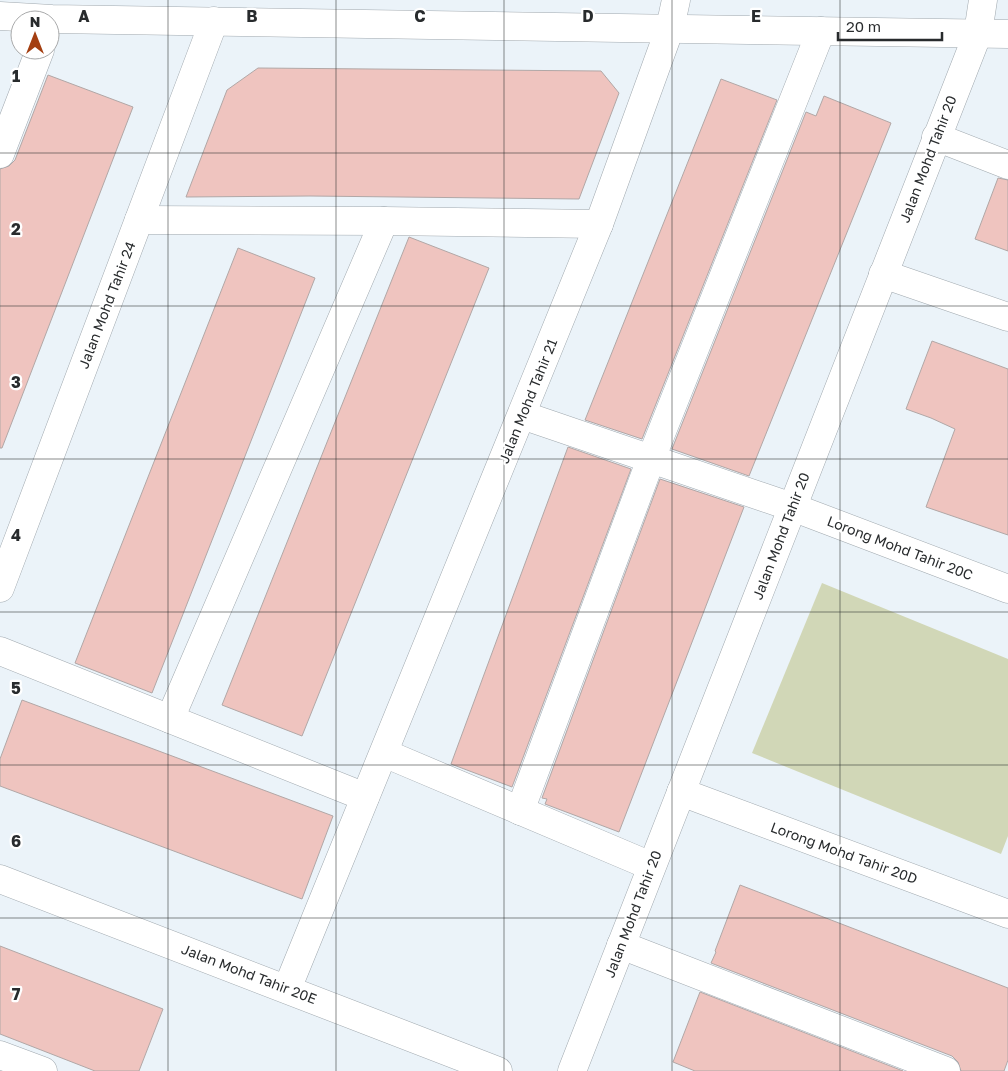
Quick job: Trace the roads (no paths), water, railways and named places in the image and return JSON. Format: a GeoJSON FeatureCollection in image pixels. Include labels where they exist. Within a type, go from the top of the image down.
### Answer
{"type":"FeatureCollection","features":[{"type":"Feature","properties":{"kind":"street","name":"Jalan Mohd Tahir 21"},"geometry":{"type":"LineString","coordinates":[[287,989],[599,224],[670,28],[676,0]]}},
{"type":"Feature","properties":{"kind":"street","name":"Jalan Mohd Tahir 20"},"geometry":{"type":"LineString","coordinates":[[572,1071],[978,33],[983,0]]}},
{"type":"Feature","properties":{"kind":"street"},"geometry":{"type":"LineString","coordinates":[[60,22],[214,21],[1008,34]]}},
{"type":"Feature","properties":{"kind":"street","name":"Jalan Mohd Tahir 24"},"geometry":{"type":"LineString","coordinates":[[0,588],[214,21]]}},
{"type":"Feature","properties":{"kind":"street"},"geometry":{"type":"LineString","coordinates":[[520,811],[651,459],[821,30]]}},
{"type":"Feature","properties":{"kind":"street"},"geometry":{"type":"LineString","coordinates":[[0,154],[36,60]]}},
{"type":"Feature","properties":{"kind":"street"},"geometry":{"type":"LineString","coordinates":[[936,137],[1008,165]]}},
{"type":"Feature","properties":{"kind":"street"},"geometry":{"type":"LineString","coordinates":[[139,220],[599,224]]}},
{"type":"Feature","properties":{"kind":"street"},"geometry":{"type":"LineString","coordinates":[[170,719],[384,221]]}},
{"type":"Feature","properties":{"kind":"street"},"geometry":{"type":"LineString","coordinates":[[883,274],[1008,317]]}},
{"type":"Feature","properties":{"kind":"street","name":"Lorong Mohd Tahir 20C"},"geometry":{"type":"LineString","coordinates":[[522,415],[792,507],[1008,589]]}},
{"type":"Feature","properties":{"kind":"street"},"geometry":{"type":"LineString","coordinates":[[0,651],[365,797]]}},
{"type":"Feature","properties":{"kind":"street"},"geometry":{"type":"LineString","coordinates":[[384,753],[651,866]]}},
{"type":"Feature","properties":{"kind":"street","name":"Lorong Mohd Tahir 20D"},"geometry":{"type":"LineString","coordinates":[[681,792],[1008,914]]}},
{"type":"Feature","properties":{"kind":"street","name":"Jalan Mohd Tahir 20E"},"geometry":{"type":"LineString","coordinates":[[0,879],[498,1071]]}},
{"type":"Feature","properties":{"kind":"street"},"geometry":{"type":"LineString","coordinates":[[621,945],[946,1071]]}},
{"type":"Feature","properties":{"kind":"street"},"geometry":{"type":"LineString","coordinates":[[0,1055],[43,1071]]}}]}
